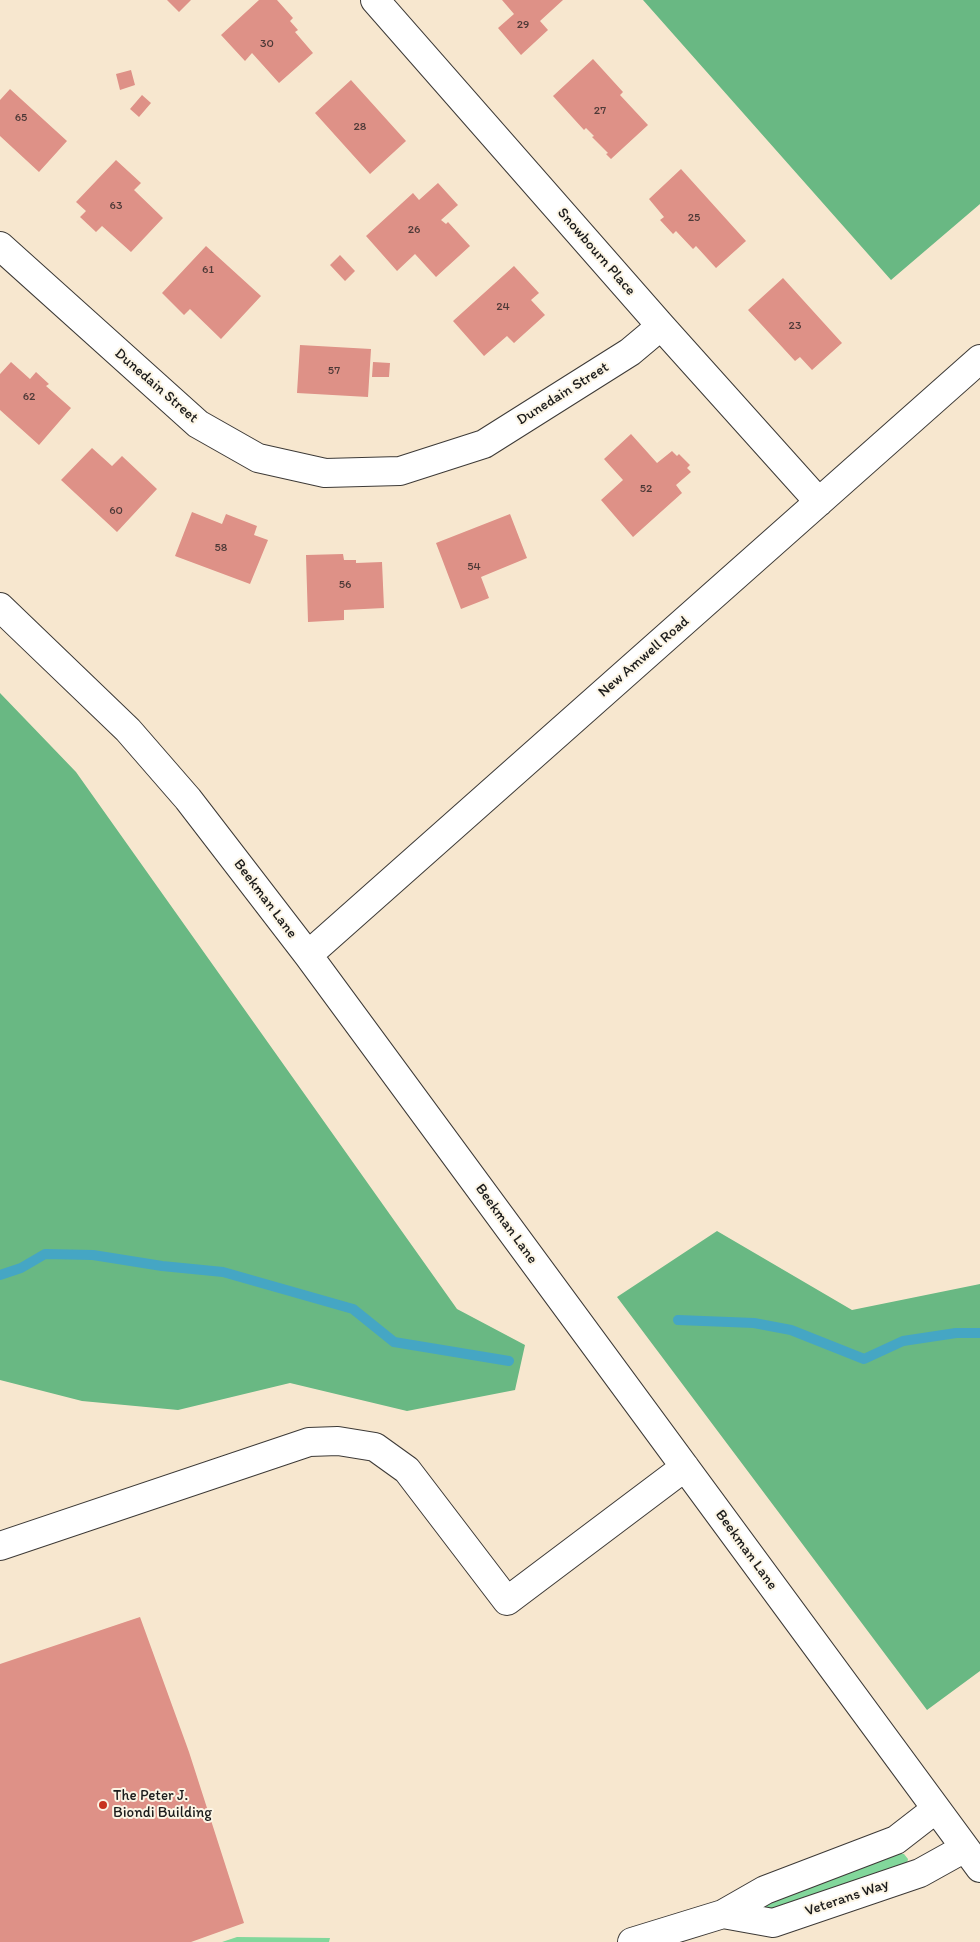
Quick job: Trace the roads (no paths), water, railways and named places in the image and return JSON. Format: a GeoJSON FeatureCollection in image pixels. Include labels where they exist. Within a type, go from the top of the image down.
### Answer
{"type":"FeatureCollection","features":[{"type":"Feature","properties":{"kind":"street","name":"Snowbourn Place"},"geometry":{"type":"LineString","coordinates":[[375,0],[661,326],[819,502]]}},
{"type":"Feature","properties":{"kind":"street","name":"Dunedain Street"},"geometry":{"type":"LineString","coordinates":[[0,246],[198,424],[258,458],[325,473],[400,470],[484,444],[630,352],[661,326]]}},
{"type":"Feature","properties":{"kind":"street","name":"New Amwell Road"},"geometry":{"type":"LineString","coordinates":[[308,955],[980,359]]}},
{"type":"Feature","properties":{"kind":"street","name":"Beekman Lane"},"geometry":{"type":"LineString","coordinates":[[0,607],[128,730],[188,799],[308,955],[973,1858]]}},
{"type":"Feature","properties":{"kind":"street"},"geometry":{"type":"LineString","coordinates":[[0,1546],[309,1442],[338,1441],[375,1447],[408,1470],[507,1601],[685,1467]]}},
{"type":"Feature","properties":{"kind":"street","name":"Veterans Way"},"geometry":{"type":"LineString","coordinates":[[632,1942],[723,1914],[765,1890],[896,1840],[936,1808]]}},
{"type":"Feature","properties":{"kind":"street","name":"Veterans Way"},"geometry":{"type":"LineString","coordinates":[[723,1914],[773,1923],[920,1872],[973,1858]]}},
{"type":"Feature","properties":{"kind":"waterway"},"geometry":{"type":"LineString","coordinates":[[0,1275],[21,1268],[45,1254],[93,1255],[162,1266],[223,1272],[353,1309],[394,1342],[509,1361]]}},
{"type":"Feature","properties":{"kind":"waterway"},"geometry":{"type":"LineString","coordinates":[[678,1320],[754,1323],[791,1330],[864,1359],[903,1341],[956,1333],[980,1333]]}},
{"type":"Feature","properties":{"kind":"place","name":"The Peter J. Biondi Building"},"geometry":{"type":"Point","coordinates":[103,1805]}}]}
